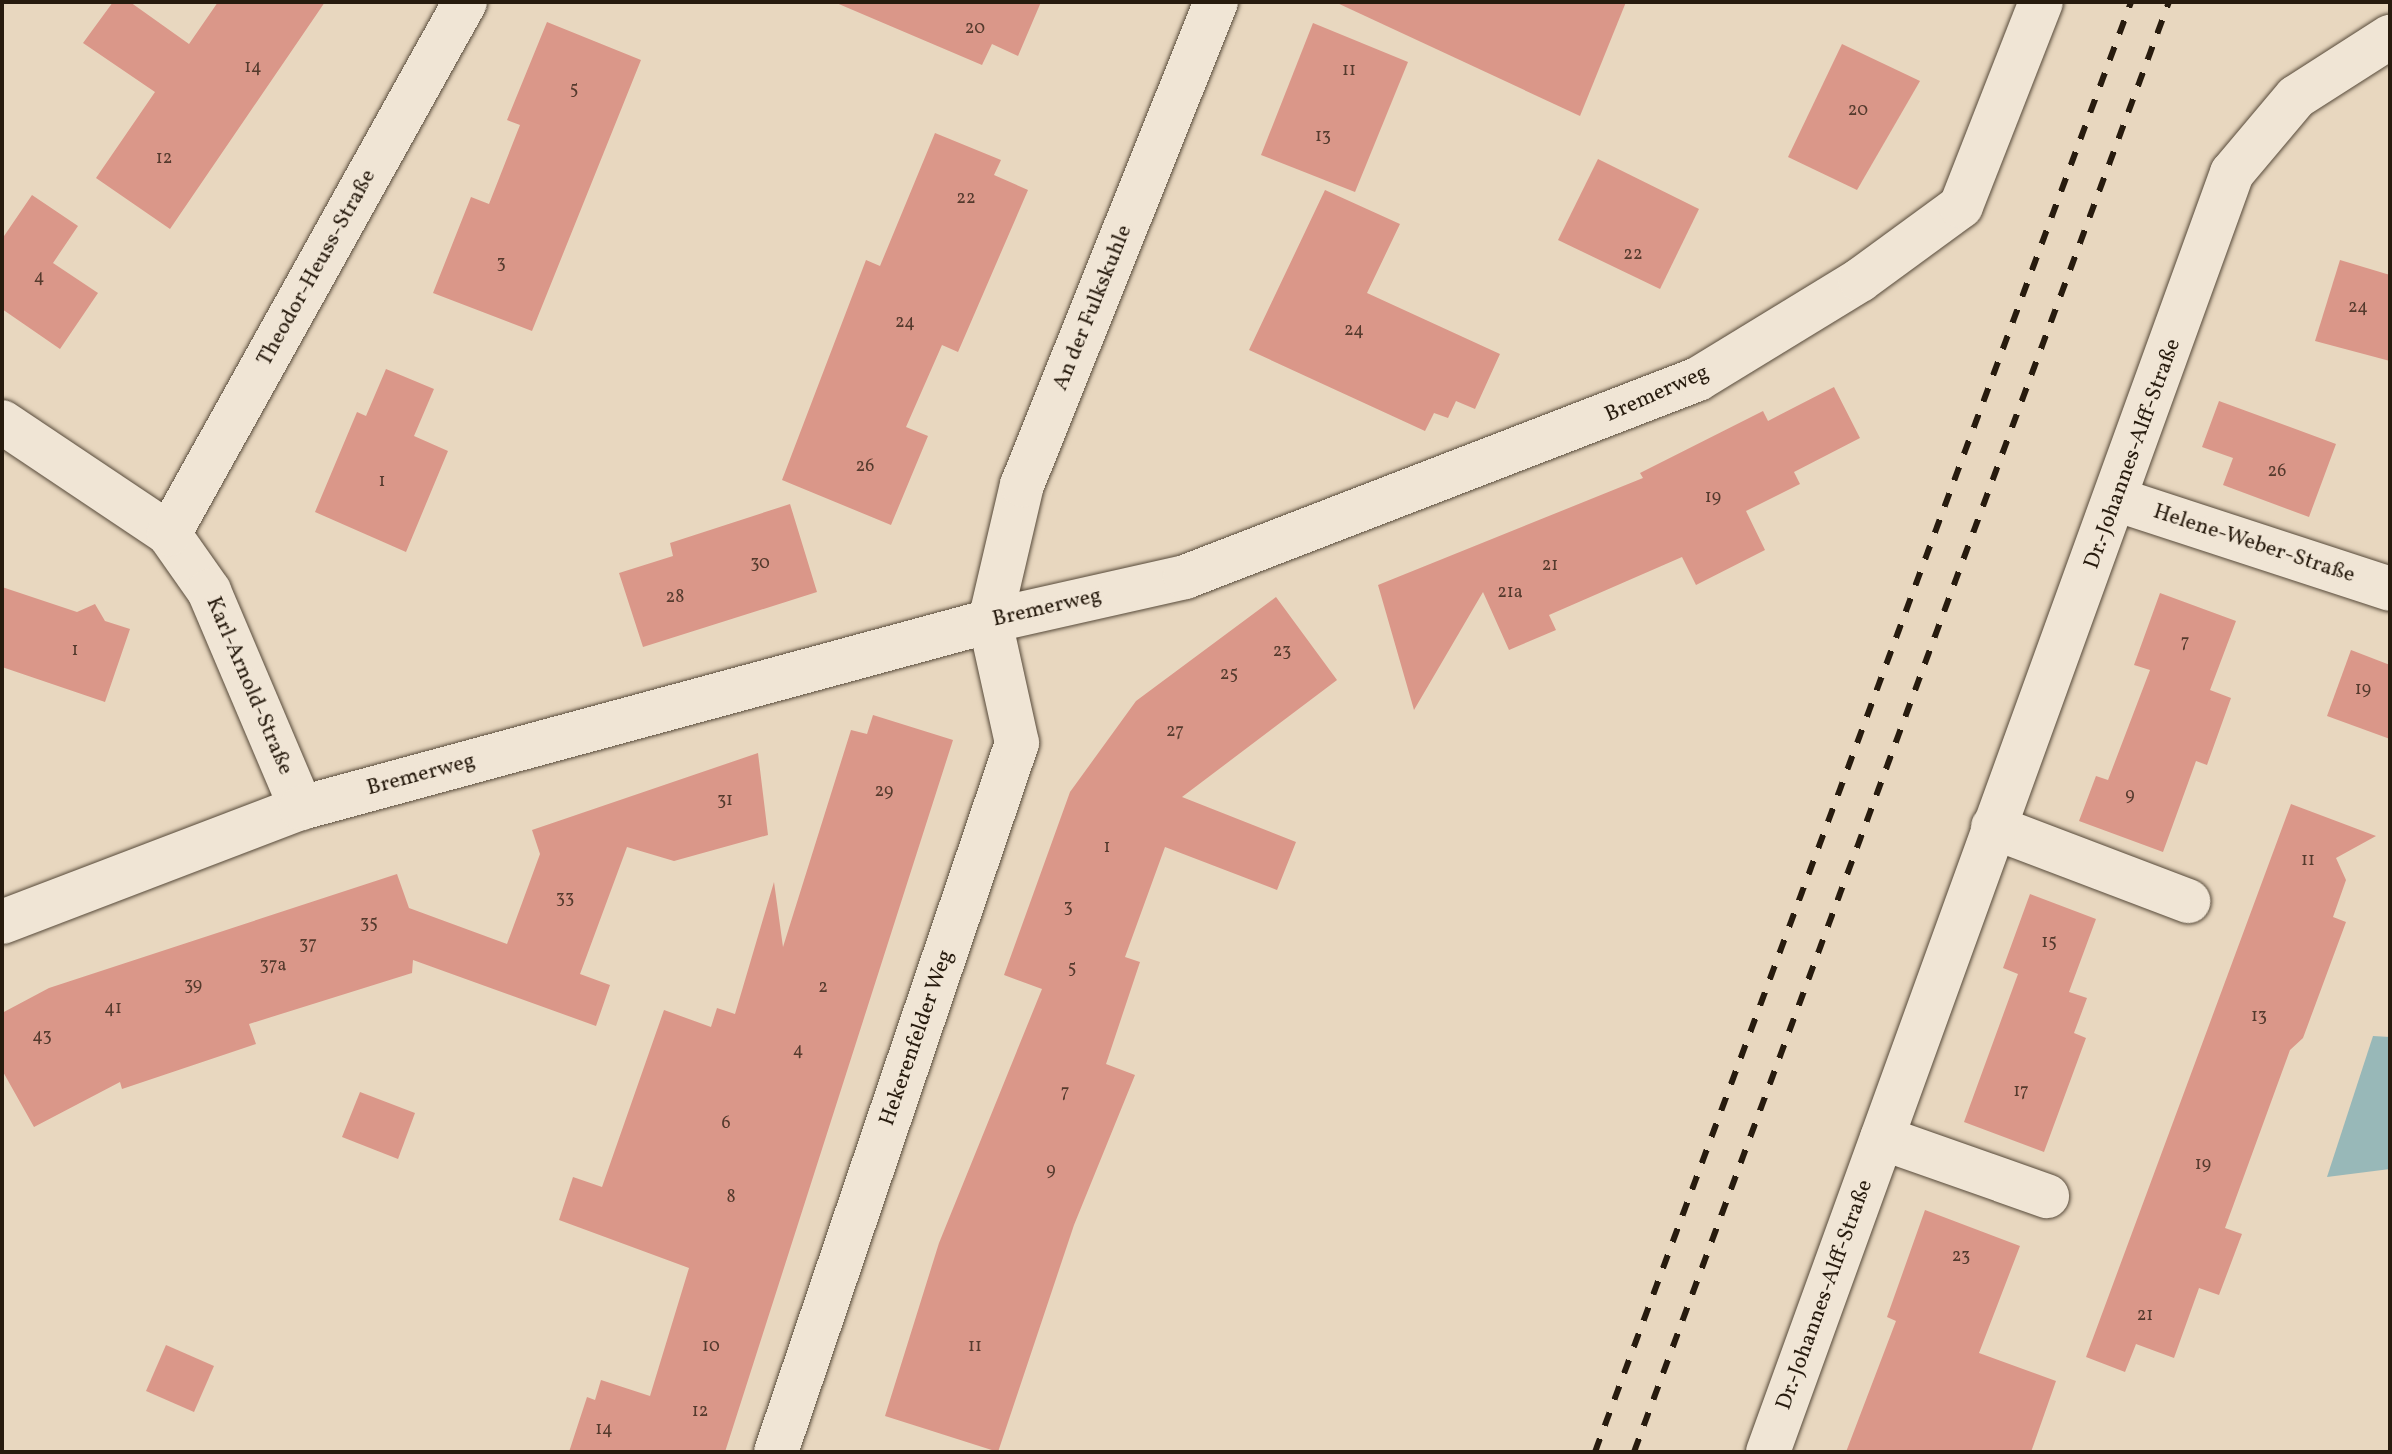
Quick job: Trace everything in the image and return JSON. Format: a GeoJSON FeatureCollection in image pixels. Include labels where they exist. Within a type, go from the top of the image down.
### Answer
{"type":"FeatureCollection","features":[{"type":"Feature","properties":{"kind":"street","name":"Theodor-Heuss-Straße"},"geometry":{"type":"LineString","coordinates":[[169,534],[465,2]]}},
{"type":"Feature","properties":{"kind":"street","name":"An der Fulkskuhle"},"geometry":{"type":"LineString","coordinates":[[990,621],[1022,485],[1216,2]]}},
{"type":"Feature","properties":{"kind":"street","name":"Bremerweg"},"geometry":{"type":"LineString","coordinates":[[2,922],[301,808],[990,621],[1185,577],[1698,379],[1860,280],[1961,206],[1996,129],[2041,2]]}},
{"type":"Feature","properties":{"kind":"street","name":"Dr.-Johannes-Alff-Straße"},"geometry":{"type":"LineString","coordinates":[[1768,1452],[1993,827],[2118,500],[2232,173],[2296,97],[2390,37]]}},
{"type":"Feature","properties":{"kind":"street","name":"Karl-Arnold-Straße"},"geometry":{"type":"LineString","coordinates":[[2,422],[169,534],[209,591],[301,808]]}},
{"type":"Feature","properties":{"kind":"street","name":"Helene-Weber-Straße"},"geometry":{"type":"LineString","coordinates":[[2118,500],[2390,589]]}},
{"type":"Feature","properties":{"kind":"street","name":"Hekerenfelder Weg"},"geometry":{"type":"LineString","coordinates":[[776,1452],[1017,743],[990,621]]}},
{"type":"Feature","properties":{"kind":"street"},"geometry":{"type":"LineString","coordinates":[[1993,827],[2188,901]]}},
{"type":"Feature","properties":{"kind":"street"},"geometry":{"type":"LineString","coordinates":[[1882,1138],[2047,1196]]}},
{"type":"Feature","properties":{"kind":"water"},"geometry":{"type":"Polygon","coordinates":[[[2373,1036],[2390,1037],[2390,1169],[2327,1177],[2373,1036]]]}},
{"type":"Feature","properties":{"kind":"building"},"geometry":{"type":"Polygon","coordinates":[[[113,2],[130,2],[189,44],[218,2],[325,2],[170,229],[96,178],[155,92],[83,43],[113,2]]]}},
{"type":"Feature","properties":{"kind":"building"},"geometry":{"type":"Polygon","coordinates":[[[834,2],[1041,2],[1018,56],[992,44],[982,65],[834,2]]]}},
{"type":"Feature","properties":{"kind":"building"},"geometry":{"type":"Polygon","coordinates":[[[1335,2],[1626,2],[1580,116],[1335,2]]]}},
{"type":"Feature","properties":{"kind":"building"},"geometry":{"type":"Polygon","coordinates":[[[547,22],[641,60],[532,331],[433,293],[471,197],[489,204],[520,125],[507,120],[547,22]]]}},
{"type":"Feature","properties":{"kind":"building"},"geometry":{"type":"Polygon","coordinates":[[[1313,23],[1408,62],[1355,192],[1261,155],[1313,23]]]}},
{"type":"Feature","properties":{"kind":"building"},"geometry":{"type":"Polygon","coordinates":[[[1842,44],[1920,81],[1857,190],[1788,157],[1842,44]]]}},
{"type":"Feature","properties":{"kind":"building"},"geometry":{"type":"Polygon","coordinates":[[[935,133],[1001,160],[994,175],[1028,190],[958,352],[942,345],[906,427],[928,436],[891,525],[782,480],[866,260],[880,266],[935,133]]]}},
{"type":"Feature","properties":{"kind":"building"},"geometry":{"type":"Polygon","coordinates":[[[1598,159],[1699,209],[1660,289],[1558,240],[1598,159]]]}},
{"type":"Feature","properties":{"kind":"building"},"geometry":{"type":"Polygon","coordinates":[[[1325,190],[1400,224],[1367,293],[1500,354],[1475,409],[1456,401],[1448,418],[1434,413],[1425,431],[1249,350],[1325,190]]]}},
{"type":"Feature","properties":{"kind":"building"},"geometry":{"type":"Polygon","coordinates":[[[32,195],[78,226],[53,263],[98,293],[60,349],[2,309],[2,239],[32,195]]]}},
{"type":"Feature","properties":{"kind":"building"},"geometry":{"type":"Polygon","coordinates":[[[2340,260],[2390,275],[2390,361],[2315,341],[2340,260]]]}},
{"type":"Feature","properties":{"kind":"building"},"geometry":{"type":"Polygon","coordinates":[[[386,369],[434,389],[414,436],[448,451],[406,552],[315,512],[357,412],[366,416],[386,369]]]}},
{"type":"Feature","properties":{"kind":"building"},"geometry":{"type":"Polygon","coordinates":[[[1834,387],[1860,438],[1794,472],[1800,484],[1746,511],[1765,550],[1696,585],[1682,557],[1549,615],[1556,630],[1509,650],[1483,592],[1414,710],[1378,585],[1643,478],[1640,473],[1763,411],[1768,421],[1834,387]]]}},
{"type":"Feature","properties":{"kind":"building"},"geometry":{"type":"Polygon","coordinates":[[[2219,401],[2336,444],[2309,517],[2223,485],[2233,458],[2202,447],[2219,401]]]}},
{"type":"Feature","properties":{"kind":"building"},"geometry":{"type":"Polygon","coordinates":[[[790,504],[817,592],[643,647],[619,573],[673,556],[670,543],[790,504]]]}},
{"type":"Feature","properties":{"kind":"building"},"geometry":{"type":"Polygon","coordinates":[[[2,587],[77,612],[95,604],[105,621],[130,629],[105,702],[2,667],[2,587]]]}},
{"type":"Feature","properties":{"kind":"building"},"geometry":{"type":"Polygon","coordinates":[[[2160,593],[2236,621],[2210,690],[2231,698],[2207,765],[2196,761],[2163,852],[2079,821],[2096,776],[2108,780],[2150,670],[2134,665],[2160,593]]]}},
{"type":"Feature","properties":{"kind":"building"},"geometry":{"type":"Polygon","coordinates":[[[1276,597],[1337,680],[1182,797],[1296,842],[1277,890],[1165,847],[1125,957],[1140,962],[1106,1064],[1135,1075],[1074,1225],[998,1452],[885,1416],[939,1243],[1042,989],[1004,975],[1070,792],[1136,701],[1276,597]]]}},
{"type":"Feature","properties":{"kind":"building"},"geometry":{"type":"Polygon","coordinates":[[[2351,650],[2390,665],[2390,739],[2327,716],[2351,650]]]}},
{"type":"Feature","properties":{"kind":"building"},"geometry":{"type":"Polygon","coordinates":[[[873,715],[953,740],[725,1452],[569,1452],[587,1397],[595,1400],[601,1380],[650,1396],[689,1268],[559,1220],[573,1177],[602,1187],[664,1010],[711,1027],[717,1008],[735,1014],[774,882],[783,947],[851,730],[867,734],[873,715]]]}},
{"type":"Feature","properties":{"kind":"building"},"geometry":{"type":"Polygon","coordinates":[[[758,753],[768,835],[674,861],[627,847],[580,974],[610,985],[596,1026],[413,960],[412,973],[249,1024],[256,1044],[122,1089],[120,1082],[34,1127],[2,1070],[2,1013],[49,988],[397,874],[409,908],[507,944],[540,854],[532,830],[758,753]]]}},
{"type":"Feature","properties":{"kind":"building"},"geometry":{"type":"Polygon","coordinates":[[[2291,804],[2376,836],[2336,858],[2346,880],[2333,917],[2346,922],[2303,1038],[2290,1050],[2225,1228],[2242,1234],[2219,1295],[2199,1288],[2174,1358],[2136,1344],[2125,1372],[2086,1357],[2291,804]]]}},
{"type":"Feature","properties":{"kind":"building"},"geometry":{"type":"Polygon","coordinates":[[[2030,894],[2096,919],[2069,992],[2087,998],[2074,1033],[2086,1038],[2044,1152],[1964,1122],[2018,974],[2003,968],[2030,894]]]}},
{"type":"Feature","properties":{"kind":"building"},"geometry":{"type":"Polygon","coordinates":[[[360,1092],[415,1113],[398,1159],[342,1137],[360,1092]]]}},
{"type":"Feature","properties":{"kind":"building"},"geometry":{"type":"Polygon","coordinates":[[[1925,1210],[2020,1246],[1979,1353],[2056,1381],[2031,1452],[1846,1452],[1896,1321],[1887,1317],[1925,1210]]]}},
{"type":"Feature","properties":{"kind":"building"},"geometry":{"type":"Polygon","coordinates":[[[166,1345],[214,1366],[194,1412],[146,1391],[166,1345]]]}},
{"type":"Feature","properties":{"kind":"railway"},"geometry":{"type":"LineString","coordinates":[[1595,1452],[2131,2]]}},
{"type":"Feature","properties":{"kind":"railway"},"geometry":{"type":"LineString","coordinates":[[1634,1452],[2169,2]]}}]}
